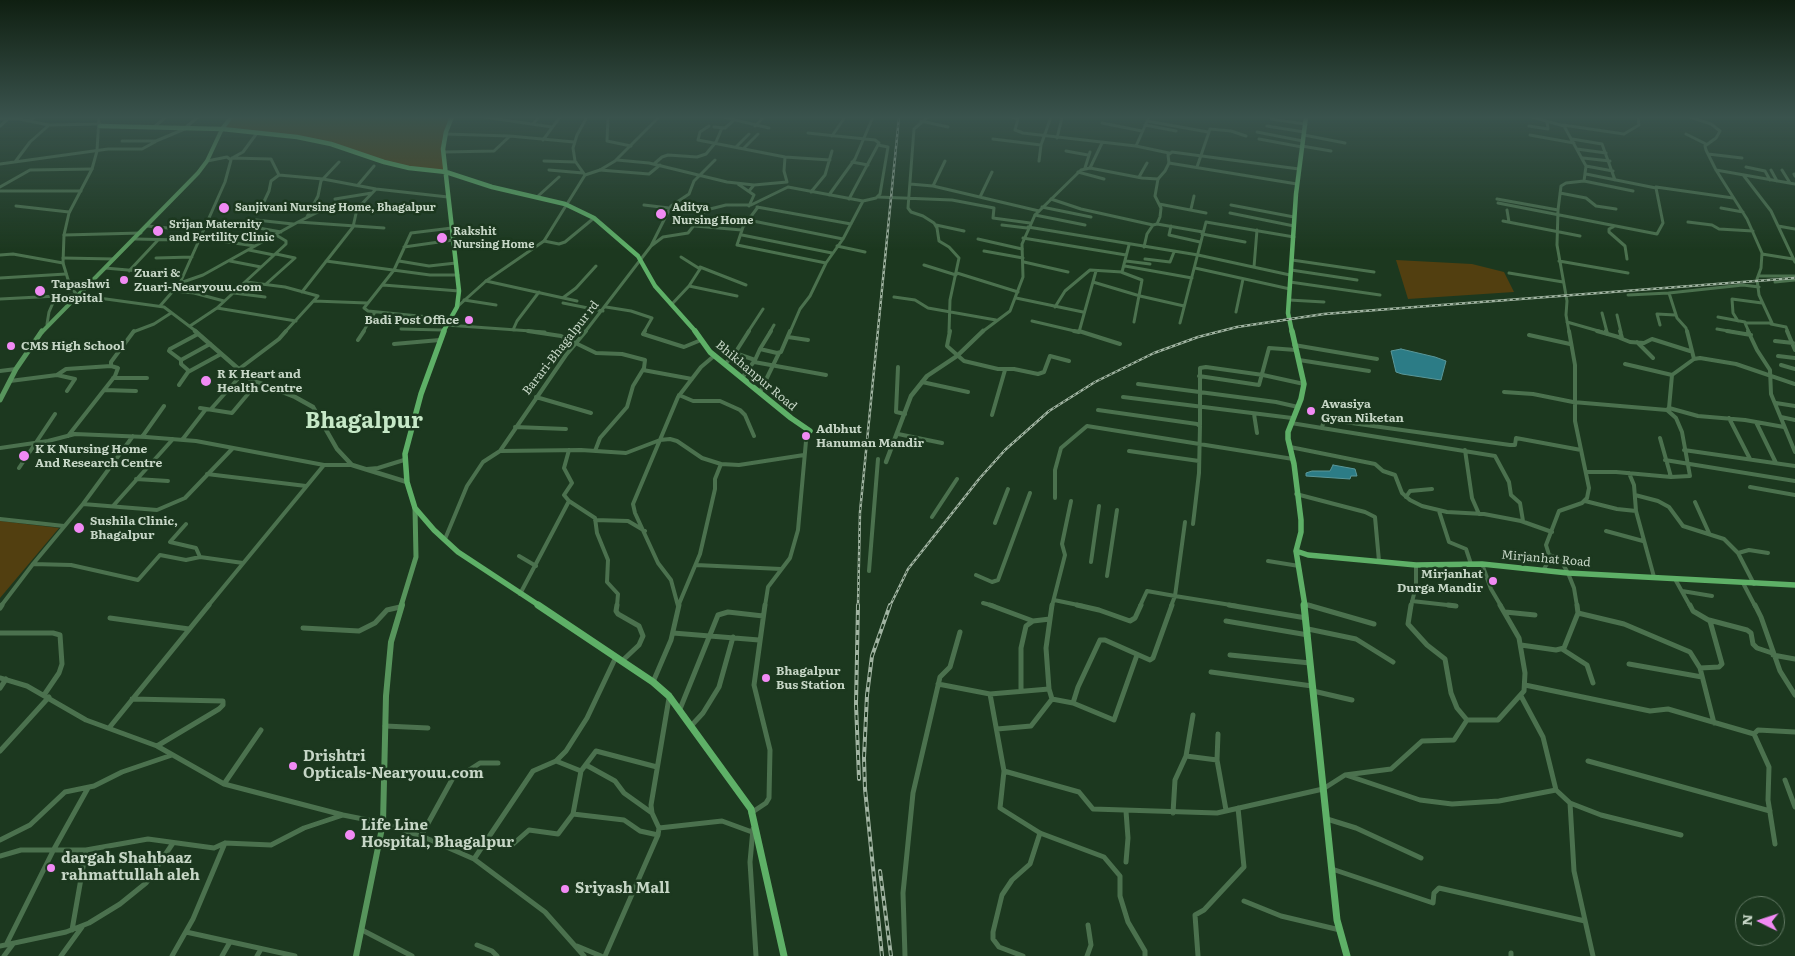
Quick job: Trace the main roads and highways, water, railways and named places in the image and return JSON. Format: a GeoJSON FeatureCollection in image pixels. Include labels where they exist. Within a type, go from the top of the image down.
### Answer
{"type":"FeatureCollection","features":[{"type":"Feature","properties":{"kind":"main road"},"geometry":{"type":"LineString","coordinates":[[0,400],[16,369],[47,324],[141,233],[206,162]]}},
{"type":"Feature","properties":{"kind":"main road","name":"Bhikhanpur Road"},"geometry":{"type":"LineString","coordinates":[[383,162],[408,168],[446,172],[492,187],[565,204],[594,218],[611,230],[641,259],[655,286],[688,321],[714,356],[808,430]]}},
{"type":"Feature","properties":{"kind":"main road"},"geometry":{"type":"LineString","coordinates":[[356,956],[383,823],[386,696],[392,642],[400,607],[416,557],[415,508],[407,482],[404,460],[421,394],[446,325],[457,307],[459,291],[445,162]]}},
{"type":"Feature","properties":{"kind":"main road"},"geometry":{"type":"LineString","coordinates":[[1300,162],[1294,217],[1288,319],[1304,384],[1298,407],[1288,432],[1301,526],[1296,551],[1308,632],[1337,920],[1347,956]]}},
{"type":"Feature","properties":{"kind":"main road"},"geometry":{"type":"LineString","coordinates":[[415,508],[458,552],[618,661],[653,682],[669,696],[751,813],[784,956]]}},
{"type":"Feature","properties":{"kind":"main road","name":"Mirjanhat Road"},"geometry":{"type":"LineString","coordinates":[[1296,551],[1308,555],[1416,565],[1482,564],[1568,573],[1795,586]]}},
{"type":"Feature","properties":{"kind":"water"},"geometry":{"type":"Polygon","coordinates":[[[1401,349],[1446,361],[1441,380],[1396,372],[1391,351],[1401,349]]]}},
{"type":"Feature","properties":{"kind":"water"},"geometry":{"type":"Polygon","coordinates":[[[1333,465],[1355,469],[1357,476],[1351,476],[1350,479],[1306,476],[1306,473],[1312,471],[1330,471],[1333,465]]]}},
{"type":"Feature","properties":{"kind":"railway"},"geometry":{"type":"LineString","coordinates":[[858,606],[860,512],[895,162]]}},
{"type":"Feature","properties":{"kind":"railway"},"geometry":{"type":"LineString","coordinates":[[890,606],[908,569],[979,479],[1005,450],[1049,411],[1095,382],[1154,353],[1198,337],[1237,327],[1324,314],[1795,278]]}},
{"type":"Feature","properties":{"kind":"railway"},"geometry":{"type":"LineString","coordinates":[[858,605],[856,704],[859,779]]}},
{"type":"Feature","properties":{"kind":"railway"},"geometry":{"type":"LineString","coordinates":[[882,956],[865,789],[864,758],[867,695],[872,656],[890,605]]}},
{"type":"Feature","properties":{"kind":"railway"},"geometry":{"type":"LineString","coordinates":[[880,871],[891,956]]}},
{"type":"Feature","properties":{"kind":"place","name":"Sanjivani Nursing Home, Bhagalpur"},"geometry":{"type":"Point","coordinates":[224,208]}},
{"type":"Feature","properties":{"kind":"place","name":"Aditya Nursing Home"},"geometry":{"type":"Point","coordinates":[661,214]}},
{"type":"Feature","properties":{"kind":"place","name":"Srijan Maternity and Fertility Clinic"},"geometry":{"type":"Point","coordinates":[158,231]}},
{"type":"Feature","properties":{"kind":"place","name":"Rakshit Nursing Home"},"geometry":{"type":"Point","coordinates":[442,238]}},
{"type":"Feature","properties":{"kind":"place","name":"Zuari & Zuari-Nearyouu.com"},"geometry":{"type":"Point","coordinates":[124,280]}},
{"type":"Feature","properties":{"kind":"place","name":"Tapashwi Hospital"},"geometry":{"type":"Point","coordinates":[40,291]}},
{"type":"Feature","properties":{"kind":"place","name":"Badi Post Office"},"geometry":{"type":"Point","coordinates":[469,320]}},
{"type":"Feature","properties":{"kind":"place","name":"CMS High School"},"geometry":{"type":"Point","coordinates":[11,346]}},
{"type":"Feature","properties":{"kind":"place","name":"R K Heart and Health Centre"},"geometry":{"type":"Point","coordinates":[206,381]}},
{"type":"Feature","properties":{"kind":"place","name":"Awasiya Gyan Niketan"},"geometry":{"type":"Point","coordinates":[1311,411]}},
{"type":"Feature","properties":{"kind":"place","name":"Adbhut Hanuman Mandir"},"geometry":{"type":"Point","coordinates":[806,436]}},
{"type":"Feature","properties":{"kind":"place","name":"K K Nursing Home And Research Centre"},"geometry":{"type":"Point","coordinates":[24,456]}},
{"type":"Feature","properties":{"kind":"place","name":"Sushila Clinic, Bhagalpur"},"geometry":{"type":"Point","coordinates":[79,528]}},
{"type":"Feature","properties":{"kind":"place","name":"Mirjanhat Durga Mandir"},"geometry":{"type":"Point","coordinates":[1493,581]}},
{"type":"Feature","properties":{"kind":"place","name":"Bhagalpur Bus Station"},"geometry":{"type":"Point","coordinates":[766,678]}},
{"type":"Feature","properties":{"kind":"place","name":"Drishtri Opticals-Nearyouu.com"},"geometry":{"type":"Point","coordinates":[293,766]}},
{"type":"Feature","properties":{"kind":"place","name":"Life Line Hospital, Bhagalpur"},"geometry":{"type":"Point","coordinates":[350,835]}},
{"type":"Feature","properties":{"kind":"place","name":"dargah Shahbaaz rahmattullah aleh"},"geometry":{"type":"Point","coordinates":[51,868]}},
{"type":"Feature","properties":{"kind":"place","name":"Sriyash Mall"},"geometry":{"type":"Point","coordinates":[565,889]}},
{"type":"Feature","properties":{"kind":"district","name":"Bhagalpur"},"geometry":{"type":"Point","coordinates":[364,422]}}]}
